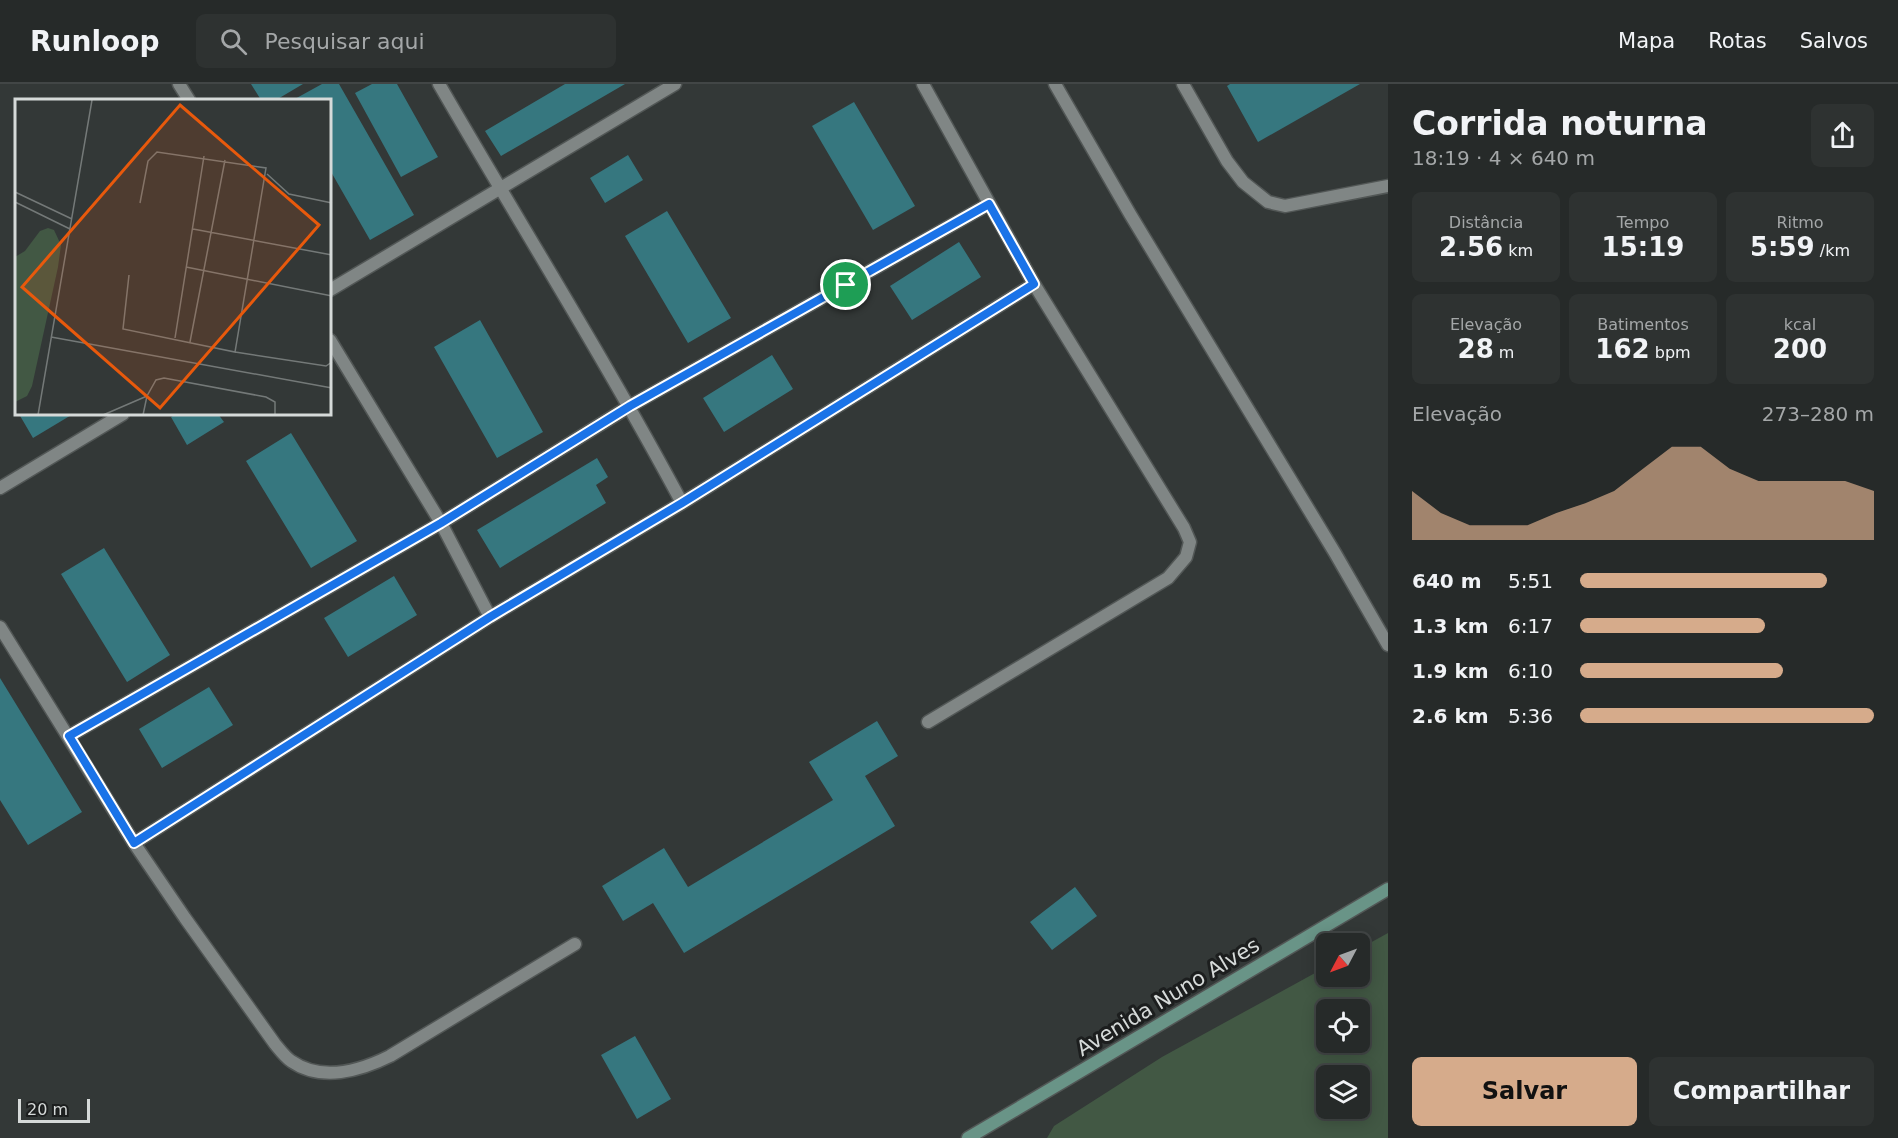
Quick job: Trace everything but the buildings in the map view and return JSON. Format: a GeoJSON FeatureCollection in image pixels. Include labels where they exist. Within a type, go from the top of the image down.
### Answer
{"type":"FeatureCollection","features":[{"type":"Feature","properties":{"kind":"street"},"geometry":{"type":"LineString","coordinates":[[180,84],[188,99]]}},
{"type":"Feature","properties":{"kind":"street"},"geometry":{"type":"LineString","coordinates":[[439,84],[630,406],[682,503]]}},
{"type":"Feature","properties":{"kind":"street"},"geometry":{"type":"LineString","coordinates":[[332,289],[675,84]]}},
{"type":"Feature","properties":{"kind":"street"},"geometry":{"type":"LineString","coordinates":[[923,84],[1034,284],[1184,528],[1190,542],[1186,557],[1168,578],[928,722]]}},
{"type":"Feature","properties":{"kind":"street"},"geometry":{"type":"LineString","coordinates":[[1055,84],[1130,214],[1388,645]]}},
{"type":"Feature","properties":{"kind":"street"},"geometry":{"type":"LineString","coordinates":[[1183,84],[1227,161],[1244,182],[1268,202],[1285,206],[1388,186]]}},
{"type":"Feature","properties":{"kind":"street"},"geometry":{"type":"LineString","coordinates":[[69,736],[441,523],[630,406],[989,204]]}},
{"type":"Feature","properties":{"kind":"street"},"geometry":{"type":"LineString","coordinates":[[134,843],[490,617],[682,503],[1034,284]]}},
{"type":"Feature","properties":{"kind":"street"},"geometry":{"type":"LineString","coordinates":[[332,343],[441,523],[490,617]]}},
{"type":"Feature","properties":{"kind":"street"},"geometry":{"type":"LineString","coordinates":[[0,488],[120,416]]}},
{"type":"Feature","properties":{"kind":"street"},"geometry":{"type":"LineString","coordinates":[[0,627],[134,843],[185,918],[275,1044],[289,1060],[307,1070],[343,1072],[367,1067],[390,1056],[575,944]]}},
{"type":"Feature","properties":{"kind":"street","name":"Avenida Nuno Alves"},"geometry":{"type":"LineString","coordinates":[[968,1138],[1388,889]]}},
{"type":"Feature","properties":{"kind":"green space"},"geometry":{"type":"Polygon","coordinates":[[[1388,933],[1388,1138],[1047,1138],[1054,1126],[1162,1057],[1316,972],[1316,987],[1370,987],[1370,943],[1388,933]]]}},
{"type":"Feature","properties":{"kind":"route"},"geometry":{"type":"LineString","coordinates":[[989,204],[1034,284],[682,503],[490,617],[134,843],[69,736],[441,523],[630,406],[846,285],[989,204]]}}]}
